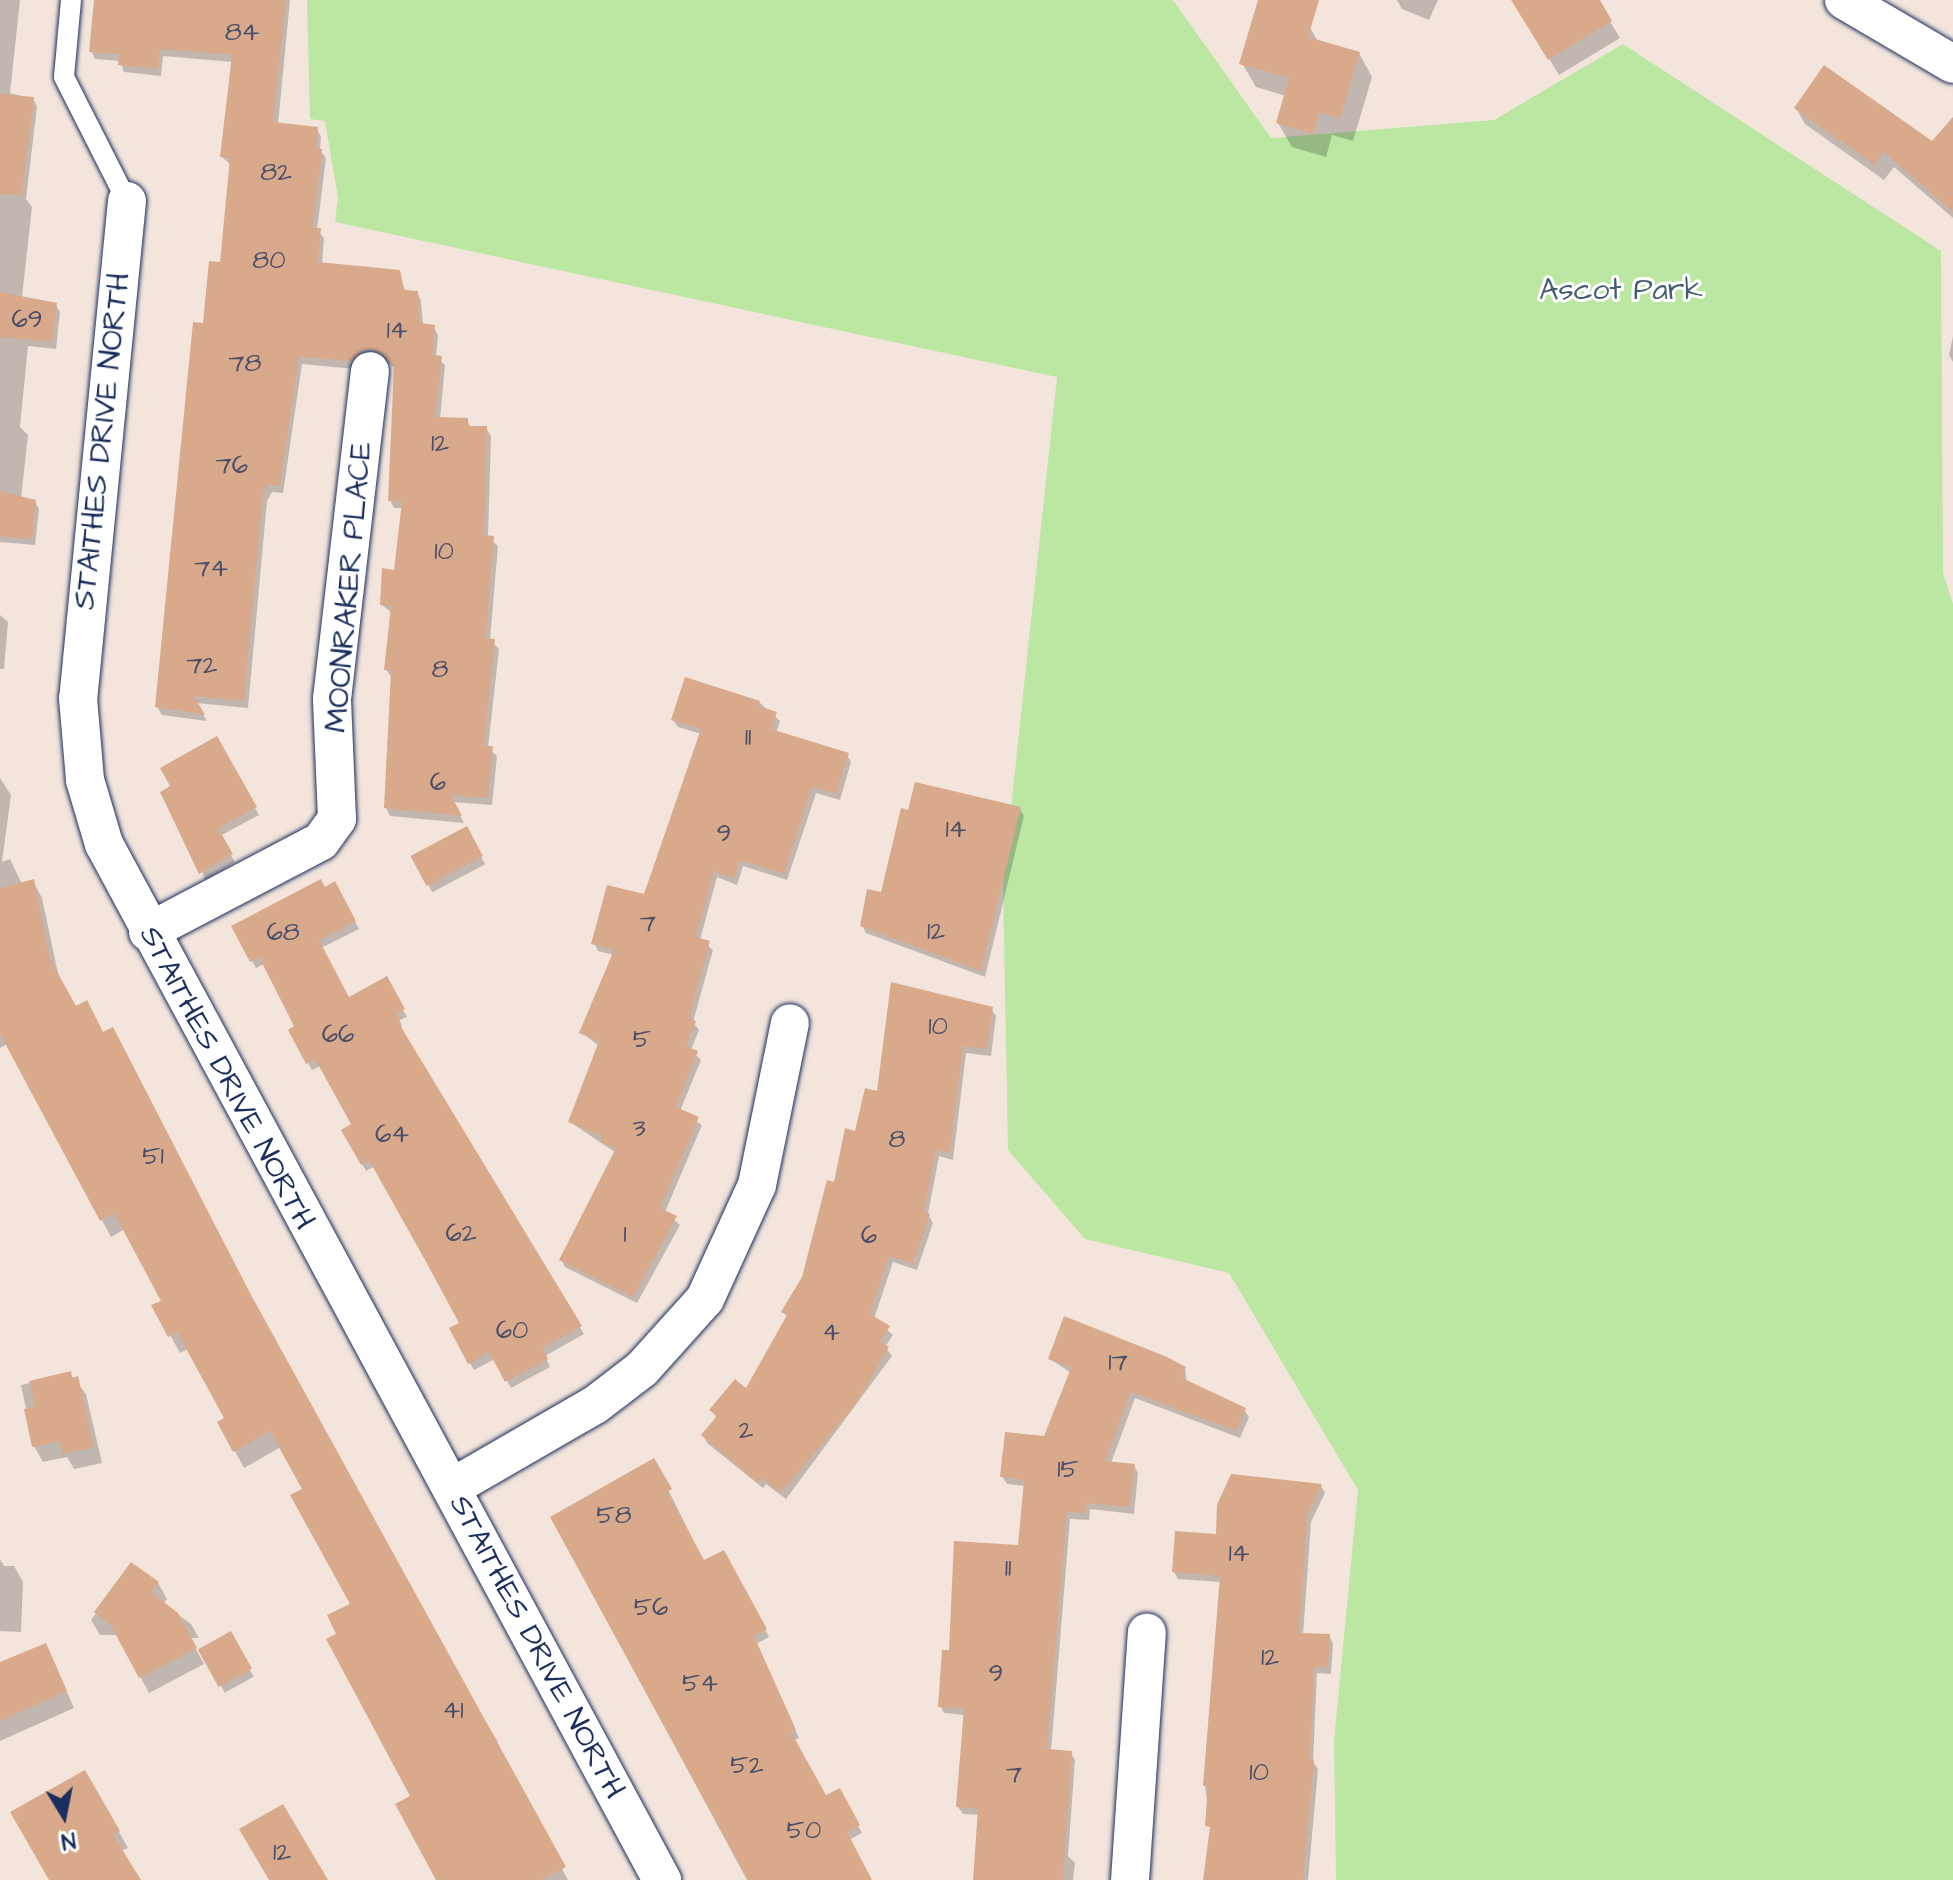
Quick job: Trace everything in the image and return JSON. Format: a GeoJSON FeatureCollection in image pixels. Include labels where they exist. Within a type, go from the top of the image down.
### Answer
{"type":"FeatureCollection","features":[{"type":"Feature","properties":{"kind":"street"},"geometry":{"type":"LineString","coordinates":[[1844,0],[1953,64]]}},
{"type":"Feature","properties":{"kind":"street","name":"STAITHES DRIVE NORTH"},"geometry":{"type":"LineString","coordinates":[[127,201],[78,698],[85,780],[104,844],[148,932],[662,1880]]}},
{"type":"Feature","properties":{"kind":"street","name":"MOONRAKER PLACE"},"geometry":{"type":"LineString","coordinates":[[148,932],[321,841],[337,819],[332,699],[370,371]]}},
{"type":"Feature","properties":{"kind":"street"},"geometry":{"type":"LineString","coordinates":[[451,1488],[595,1405],[642,1369],[705,1299],[757,1185],[790,1023]]}},
{"type":"Feature","properties":{"kind":"street"},"geometry":{"type":"LineString","coordinates":[[1130,1880],[1147,1633]]}},
{"type":"Feature","properties":{"kind":"lane"},"geometry":{"type":"LineString","coordinates":[[71,0],[64,77],[127,201]]}},
{"type":"Feature","properties":{"kind":"green space","name":"Ascot Park"},"geometry":{"type":"Polygon","coordinates":[[[307,0],[1173,0],[1271,138],[1494,120],[1623,44],[1941,251],[1943,573],[1953,604],[1953,1880],[1336,1880],[1334,1741],[1358,1490],[1229,1273],[1085,1239],[1008,1150],[1003,883],[1057,377],[335,222],[338,198],[325,121],[310,119],[307,0]]]}},
{"type":"Feature","properties":{"kind":"building"},"geometry":{"type":"Polygon","coordinates":[[[94,0],[286,0],[273,122],[318,127],[316,148],[322,149],[313,228],[321,228],[318,262],[400,270],[404,290],[418,291],[420,323],[435,325],[432,355],[442,356],[435,417],[468,418],[468,426],[487,426],[484,535],[494,536],[486,638],[495,639],[484,746],[493,746],[488,798],[451,795],[462,816],[384,808],[391,671],[384,670],[391,606],[380,605],[382,568],[394,570],[402,501],[388,501],[394,365],[373,349],[361,351],[351,361],[299,357],[280,486],[268,485],[263,492],[244,701],[194,696],[205,715],[155,707],[193,322],[203,323],[209,261],[220,262],[230,158],[220,157],[232,55],[160,49],[158,69],[118,65],[119,54],[89,52],[94,0]]]}},
{"type":"Feature","properties":{"kind":"building"},"geometry":{"type":"Polygon","coordinates":[[[1258,0],[1319,0],[1308,37],[1360,52],[1340,118],[1319,112],[1313,134],[1276,123],[1289,78],[1239,64],[1258,0]]]}},
{"type":"Feature","properties":{"kind":"building"},"geometry":{"type":"Polygon","coordinates":[[[1511,0],[1600,0],[1612,21],[1548,60],[1511,0]]]}},
{"type":"Feature","properties":{"kind":"building"},"geometry":{"type":"Polygon","coordinates":[[[1824,65],[1932,141],[1953,117],[1953,212],[1884,152],[1875,165],[1794,108],[1824,65]]]}},
{"type":"Feature","properties":{"kind":"building"},"geometry":{"type":"Polygon","coordinates":[[[0,94],[34,97],[22,195],[0,194],[0,94]]]}},
{"type":"Feature","properties":{"kind":"building"},"geometry":{"type":"Polygon","coordinates":[[[0,292],[57,303],[52,342],[0,337],[0,292]]]}},
{"type":"Feature","properties":{"kind":"building"},"geometry":{"type":"Polygon","coordinates":[[[0,491],[36,500],[32,539],[0,536],[0,491]]]}},
{"type":"Feature","properties":{"kind":"building"},"geometry":{"type":"Polygon","coordinates":[[[685,677],[760,701],[758,706],[777,712],[771,729],[849,753],[836,794],[812,786],[784,874],[739,860],[734,879],[714,871],[696,937],[710,941],[689,1018],[696,1021],[686,1046],[698,1051],[676,1107],[699,1117],[660,1208],[677,1216],[633,1297],[559,1260],[616,1148],[600,1142],[602,1136],[568,1122],[599,1041],[579,1033],[614,950],[591,944],[607,885],[644,894],[701,729],[671,720],[685,677]]]}},
{"type":"Feature","properties":{"kind":"building"},"geometry":{"type":"Polygon","coordinates":[[[217,736],[257,807],[218,828],[233,854],[199,874],[160,792],[170,786],[160,768],[217,736]]]}},
{"type":"Feature","properties":{"kind":"building"},"geometry":{"type":"Polygon","coordinates":[[[915,782],[1021,807],[981,971],[860,926],[867,889],[881,892],[901,808],[908,810],[915,782]]]}},
{"type":"Feature","properties":{"kind":"building"},"geometry":{"type":"Polygon","coordinates":[[[467,826],[483,856],[426,886],[410,856],[467,826]]]}},
{"type":"Feature","properties":{"kind":"building"},"geometry":{"type":"Polygon","coordinates":[[[34,879],[50,959],[76,1006],[87,1000],[103,1032],[113,1027],[250,1293],[566,1867],[541,1880],[436,1880],[395,1804],[410,1796],[326,1639],[336,1634],[327,1615],[350,1604],[290,1495],[302,1489],[270,1431],[233,1452],[217,1422],[224,1418],[177,1332],[168,1337],[151,1305],[161,1301],[114,1213],[100,1221],[0,1034],[0,888],[34,879]]]}},
{"type":"Feature","properties":{"kind":"building"},"geometry":{"type":"Polygon","coordinates":[[[321,879],[325,887],[335,881],[356,921],[319,940],[349,997],[387,976],[405,1009],[397,1013],[401,1027],[582,1326],[542,1348],[548,1359],[505,1382],[489,1352],[468,1364],[449,1328],[459,1323],[425,1260],[369,1160],[361,1165],[341,1130],[351,1124],[315,1059],[306,1064],[288,1030],[294,1026],[259,957],[250,962],[231,926],[321,879]]]}},
{"type":"Feature","properties":{"kind":"building"},"geometry":{"type":"Polygon","coordinates":[[[891,982],[993,1007],[987,1049],[963,1046],[950,1153],[936,1150],[924,1212],[930,1214],[913,1264],[889,1256],[870,1314],[890,1326],[880,1342],[889,1347],[854,1406],[781,1493],[761,1478],[758,1483],[701,1435],[717,1416],[709,1410],[735,1379],[746,1388],[787,1315],[781,1312],[802,1277],[827,1180],[834,1182],[845,1128],[855,1131],[865,1088],[877,1091],[891,982]]]}},
{"type":"Feature","properties":{"kind":"building"},"geometry":{"type":"Polygon","coordinates":[[[1064,1316],[1167,1357],[1186,1367],[1182,1378],[1246,1408],[1236,1431],[1131,1392],[1105,1461],[1135,1464],[1130,1507],[1087,1503],[1086,1513],[1067,1512],[1047,1749],[1072,1751],[1063,1880],[973,1880],[978,1809],[956,1807],[964,1708],[938,1707],[942,1650],[949,1650],[954,1541],[1018,1545],[1024,1480],[1000,1477],[1005,1432],[1044,1436],[1071,1368],[1048,1359],[1064,1316]]]}},
{"type":"Feature","properties":{"kind":"building"},"geometry":{"type":"Polygon","coordinates":[[[71,1371],[72,1378],[78,1376],[94,1447],[62,1454],[60,1441],[32,1447],[24,1409],[35,1406],[29,1381],[71,1371]]]}},
{"type":"Feature","properties":{"kind":"building"},"geometry":{"type":"Polygon","coordinates":[[[654,1458],[672,1489],[667,1492],[704,1560],[724,1550],[767,1629],[754,1636],[796,1730],[791,1732],[826,1795],[840,1788],[860,1825],[847,1832],[872,1880],[748,1880],[550,1517],[654,1458]]]}},
{"type":"Feature","properties":{"kind":"building"},"geometry":{"type":"Polygon","coordinates":[[[1231,1474],[1322,1484],[1308,1514],[1299,1633],[1330,1634],[1328,1667],[1314,1667],[1310,1759],[1314,1760],[1303,1880],[1203,1880],[1210,1827],[1205,1826],[1208,1786],[1203,1786],[1220,1576],[1172,1572],[1175,1531],[1216,1534],[1217,1505],[1231,1474]]]}},
{"type":"Feature","properties":{"kind":"building"},"geometry":{"type":"Polygon","coordinates":[[[131,1562],[159,1582],[151,1592],[178,1613],[197,1648],[139,1678],[110,1624],[94,1612],[131,1562]]]}},
{"type":"Feature","properties":{"kind":"building"},"geometry":{"type":"Polygon","coordinates":[[[231,1631],[252,1669],[219,1687],[198,1649],[231,1631]]]}},
{"type":"Feature","properties":{"kind":"building"},"geometry":{"type":"Polygon","coordinates":[[[46,1643],[67,1691],[0,1721],[0,1662],[46,1643]]]}},
{"type":"Feature","properties":{"kind":"building"},"geometry":{"type":"Polygon","coordinates":[[[85,1770],[120,1831],[113,1835],[141,1880],[49,1880],[10,1812],[85,1770]]]}},
{"type":"Feature","properties":{"kind":"building"},"geometry":{"type":"Polygon","coordinates":[[[283,1804],[328,1880],[269,1880],[239,1829],[283,1804]]]}}]}
